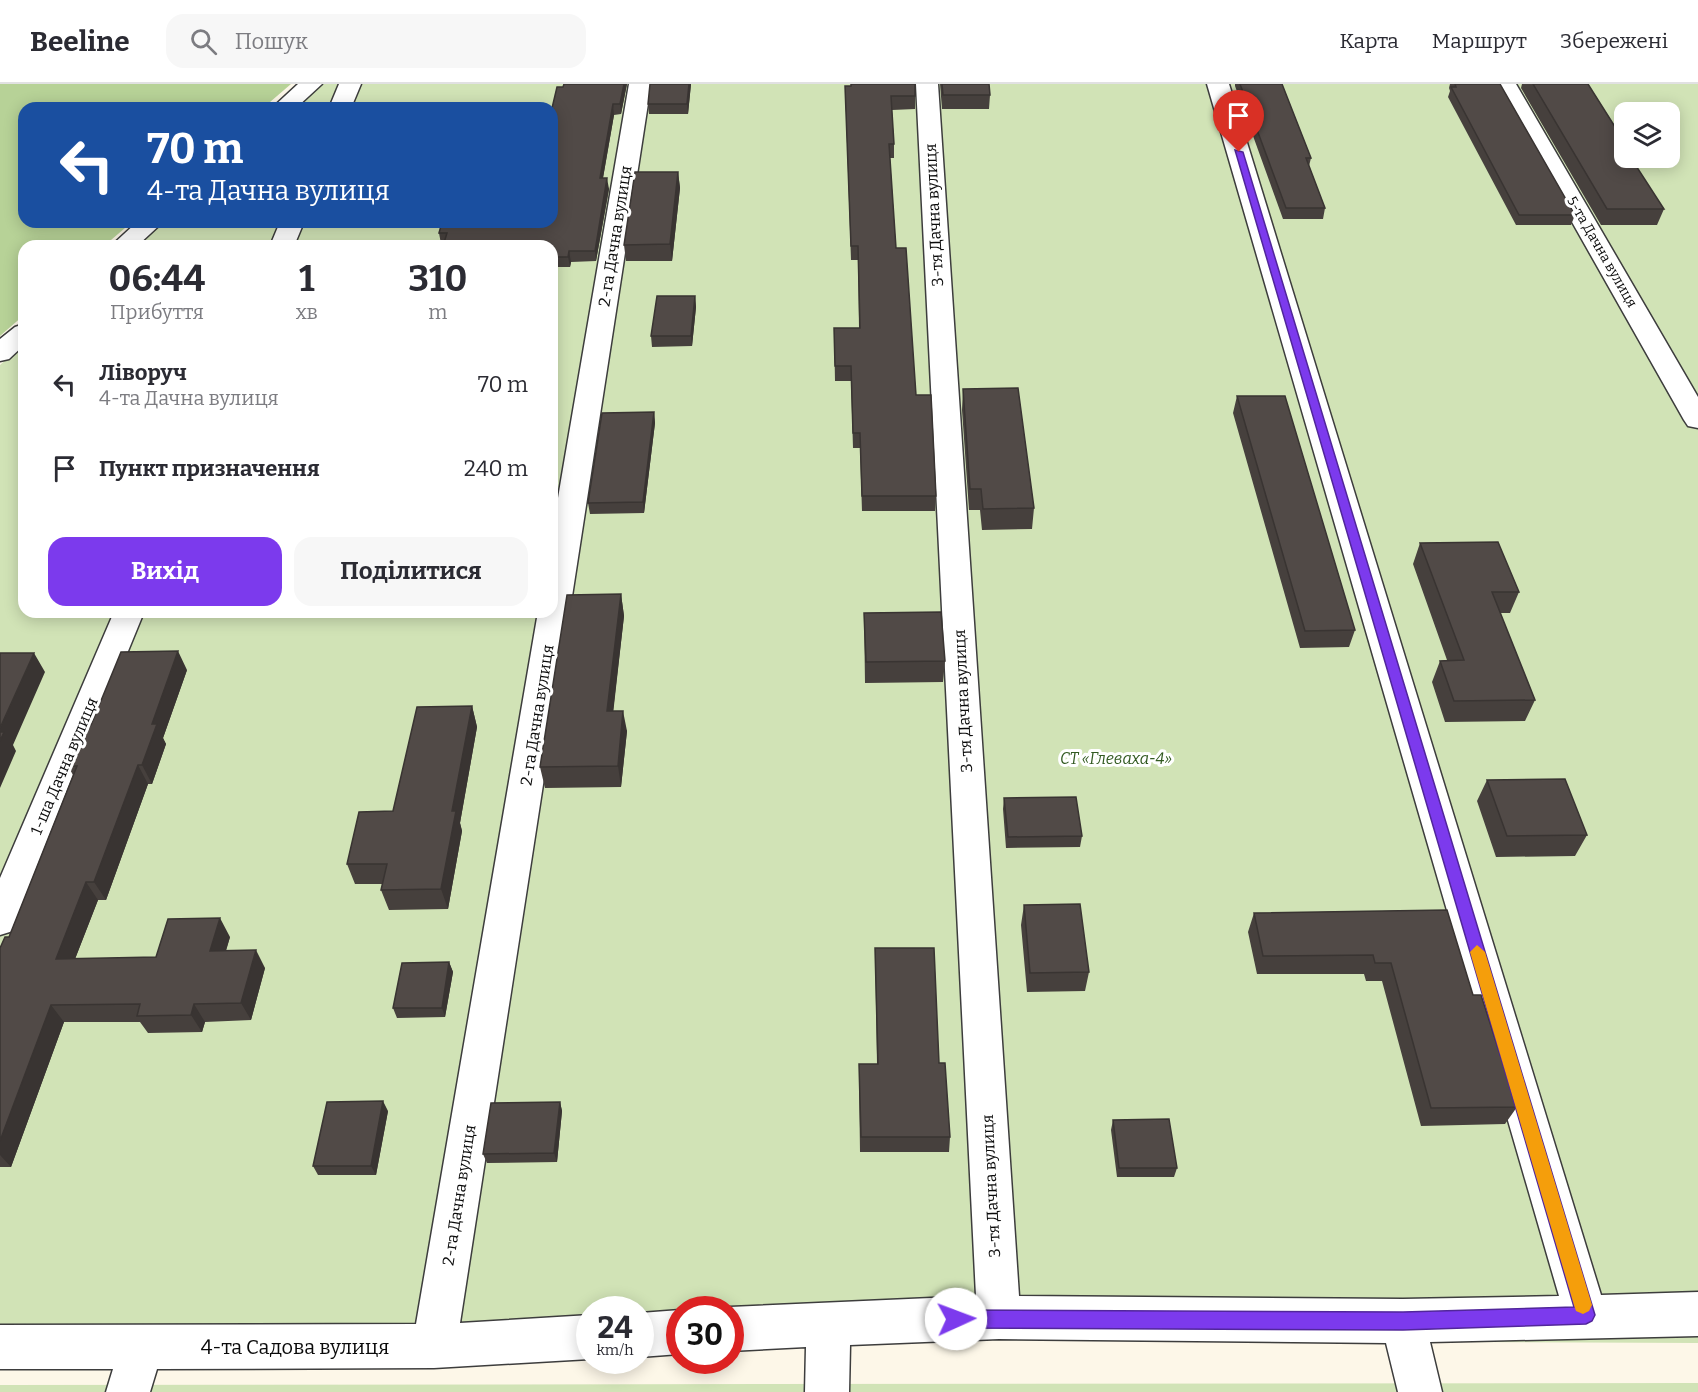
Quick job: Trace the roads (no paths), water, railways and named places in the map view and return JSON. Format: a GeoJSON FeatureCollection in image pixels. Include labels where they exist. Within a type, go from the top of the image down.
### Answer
{"type":"FeatureCollection","features":[{"type":"Feature","properties":{"kind":"street"},"geometry":{"type":"LineString","coordinates":[[290,102],[311,84]]}},
{"type":"Feature","properties":{"kind":"street"},"geometry":{"type":"LineString","coordinates":[[342,102],[350,84]]}},
{"type":"Feature","properties":{"kind":"street","name":"2-га Дачна вулиця"},"geometry":{"type":"LineString","coordinates":[[558,586],[640,84]]}},
{"type":"Feature","properties":{"kind":"street","name":"3-тя Дачна вулиця"},"geometry":{"type":"LineString","coordinates":[[927,84],[999,1317]]}},
{"type":"Feature","properties":{"kind":"street"},"geometry":{"type":"LineString","coordinates":[[1218,84],[1586,1315]]}},
{"type":"Feature","properties":{"kind":"street","name":"5-та Дачна вулиця"},"geometry":{"type":"LineString","coordinates":[[1505,84],[1698,420]]}},
{"type":"Feature","properties":{"kind":"street"},"geometry":{"type":"LineString","coordinates":[[130,240],[144,228]]}},
{"type":"Feature","properties":{"kind":"street"},"geometry":{"type":"LineString","coordinates":[[0,353],[18,337]]}},
{"type":"Feature","properties":{"kind":"street","name":"1-ша Дачна вулиця"},"geometry":{"type":"LineString","coordinates":[[0,920],[126,618]]}},
{"type":"Feature","properties":{"kind":"street","name":"2-га Дачна вулиця"},"geometry":{"type":"LineString","coordinates":[[434,1346],[553,618]]}},
{"type":"Feature","properties":{"kind":"street"},"geometry":{"type":"LineString","coordinates":[[744,1328],[999,1317],[1403,1321],[1698,1314]]}},
{"type":"Feature","properties":{"kind":"street"},"geometry":{"type":"LineString","coordinates":[[1403,1321],[1420,1392]]}},
{"type":"Feature","properties":{"kind":"street"},"geometry":{"type":"LineString","coordinates":[[827,1392],[828,1324]]}},
{"type":"Feature","properties":{"kind":"street","name":"4-та Садова вулиця"},"geometry":{"type":"LineString","coordinates":[[0,1347],[434,1346],[576,1338]]}},
{"type":"Feature","properties":{"kind":"street"},"geometry":{"type":"LineString","coordinates":[[128,1392],[141,1347]]}},
{"type":"Feature","properties":{"kind":"park label","name":"СТ «Глеваха-4»"},"geometry":{"type":"Point","coordinates":[1116,758]}}]}
